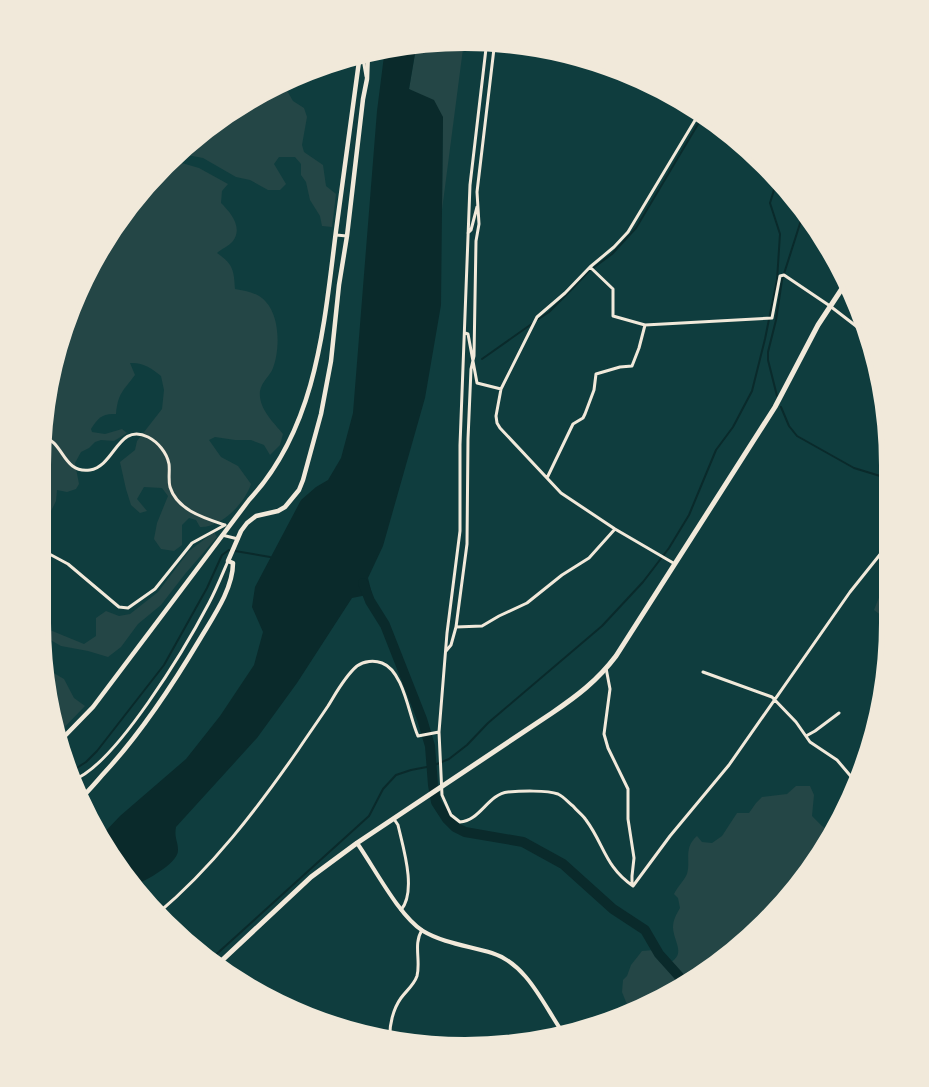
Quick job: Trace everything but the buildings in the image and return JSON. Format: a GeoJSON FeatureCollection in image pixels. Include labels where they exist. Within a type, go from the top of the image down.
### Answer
{"type":"FeatureCollection","features":[{"type":"Feature","properties":{"kind":"main road"},"geometry":{"type":"LineString","coordinates":[[85,794],[142,729],[184,665],[227,590],[233,568],[233,563],[229,559],[241,531],[252,518],[278,511],[299,490],[316,434],[331,361],[366,79],[367,60]]}},
{"type":"Feature","properties":{"kind":"main road"},"geometry":{"type":"LineString","coordinates":[[64,737],[92,707],[222,536],[228,525],[262,487],[286,448],[310,391],[322,340],[360,61]]}},
{"type":"Feature","properties":{"kind":"main road"},"geometry":{"type":"LineString","coordinates":[[222,961],[311,877],[357,843],[584,691],[606,668],[775,407],[807,344],[842,288]]}},
{"type":"Feature","properties":{"kind":"street"},"geometry":{"type":"LineString","coordinates":[[486,48],[470,185],[460,445],[460,530],[445,651],[439,732],[440,789],[451,815],[460,822],[468,822],[503,793],[518,792],[559,795],[587,821],[610,864],[632,886]]}},
{"type":"Feature","properties":{"kind":"street"},"geometry":{"type":"LineString","coordinates":[[445,651],[451,645],[456,627],[467,544],[468,439],[474,356],[476,241],[479,224],[477,192],[494,48]]}},
{"type":"Feature","properties":{"kind":"street"},"geometry":{"type":"LineString","coordinates":[[362,61],[366,79]]}},
{"type":"Feature","properties":{"kind":"street"},"geometry":{"type":"LineString","coordinates":[[675,564],[615,529],[561,493],[500,428],[497,422],[497,411],[501,389],[537,317],[592,268],[628,232],[696,118]]}},
{"type":"Feature","properties":{"kind":"street"},"geometry":{"type":"LineString","coordinates":[[468,233],[471,230],[478,207]]}},
{"type":"Feature","properties":{"kind":"street"},"geometry":{"type":"LineString","coordinates":[[336,235],[347,236]]}},
{"type":"Feature","properties":{"kind":"street"},"geometry":{"type":"LineString","coordinates":[[592,268],[613,289],[613,316],[645,325],[772,318],[780,276],[782,275],[788,276],[858,328]]}},
{"type":"Feature","properties":{"kind":"street"},"geometry":{"type":"LineString","coordinates":[[547,478],[574,424],[583,418],[585,414],[594,390],[596,374],[620,367],[632,366],[645,325]]}},
{"type":"Feature","properties":{"kind":"street"},"geometry":{"type":"LineString","coordinates":[[465,333],[468,334],[476,382],[501,389]]}},
{"type":"Feature","properties":{"kind":"street"},"geometry":{"type":"LineString","coordinates":[[48,439],[54,442],[68,463],[78,469],[90,470],[103,465],[121,441],[136,434],[147,437],[158,444],[164,452],[169,464],[170,487],[177,498],[200,517],[228,525]]}},
{"type":"Feature","properties":{"kind":"street"},"geometry":{"type":"LineString","coordinates":[[48,553],[68,564],[119,607],[128,608],[155,589],[192,543],[228,525]]}},
{"type":"Feature","properties":{"kind":"street"},"geometry":{"type":"LineString","coordinates":[[456,627],[485,625],[527,603],[562,575],[589,558],[615,529]]}},
{"type":"Feature","properties":{"kind":"street"},"geometry":{"type":"LineString","coordinates":[[222,536],[237,542]]}},
{"type":"Feature","properties":{"kind":"street"},"geometry":{"type":"LineString","coordinates":[[632,886],[670,836],[729,765],[850,592],[882,552]]}},
{"type":"Feature","properties":{"kind":"street"},"geometry":{"type":"LineString","coordinates":[[77,777],[97,765],[118,743],[151,699],[209,603],[229,559]]}},
{"type":"Feature","properties":{"kind":"street"},"geometry":{"type":"LineString","coordinates":[[163,909],[184,892],[220,852],[284,770],[339,689],[356,667],[363,662],[372,661],[389,667],[400,684],[418,736],[439,732]]}},
{"type":"Feature","properties":{"kind":"street"},"geometry":{"type":"LineString","coordinates":[[606,668],[610,689],[604,734],[608,748],[628,789],[628,819],[634,858],[632,886]]}},
{"type":"Feature","properties":{"kind":"street"},"geometry":{"type":"LineString","coordinates":[[703,672],[772,697],[796,722],[810,742],[837,760],[852,777]]}},
{"type":"Feature","properties":{"kind":"street"},"geometry":{"type":"LineString","coordinates":[[806,736],[839,713]]}},
{"type":"Feature","properties":{"kind":"street"},"geometry":{"type":"LineString","coordinates":[[394,819],[398,825],[409,879],[405,905],[401,910]]}},
{"type":"Feature","properties":{"kind":"street"},"geometry":{"type":"LineString","coordinates":[[357,843],[401,910],[422,930],[446,940],[494,953],[506,959],[526,977],[560,1028]]}},
{"type":"Feature","properties":{"kind":"street"},"geometry":{"type":"LineString","coordinates":[[390,1032],[396,1006],[416,979],[419,935],[422,930]]}},
{"type":"Feature","properties":{"kind":"shaded area"},"geometry":{"type":"Polygon","coordinates":[[[463,48],[442,210],[443,117],[409,89],[416,50],[463,48]]]}},
{"type":"Feature","properties":{"kind":"shaded area"},"geometry":{"type":"Polygon","coordinates":[[[416,50],[409,89],[434,100],[443,117],[441,305],[425,398],[383,546],[368,578],[372,594],[352,598],[297,683],[257,738],[176,827],[175,834],[178,850],[173,861],[140,883],[104,833],[120,816],[186,759],[220,716],[254,665],[263,632],[252,607],[255,587],[301,500],[316,487],[328,480],[341,458],[353,413],[377,111],[384,56],[416,50]]]}},
{"type":"Feature","properties":{"kind":"shaded area"},"geometry":{"type":"Polygon","coordinates":[[[286,88],[293,101],[304,108],[307,117],[302,145],[304,152],[323,165],[326,186],[336,194],[332,227],[322,226],[320,216],[310,200],[306,182],[301,175],[301,164],[295,157],[279,157],[274,164],[286,184],[280,190],[268,190],[250,180],[236,177],[203,158],[186,155],[233,118],[256,103],[286,88]]]}},
{"type":"Feature","properties":{"kind":"shaded area"},"geometry":{"type":"Polygon","coordinates":[[[178,162],[199,168],[228,184],[222,191],[221,203],[235,220],[237,231],[233,241],[217,253],[232,268],[235,289],[260,296],[271,308],[276,325],[278,343],[275,361],[270,374],[261,387],[260,397],[267,414],[283,434],[280,445],[270,455],[264,445],[251,440],[215,437],[209,440],[221,457],[238,466],[251,484],[238,506],[224,519],[208,526],[200,527],[196,520],[189,518],[182,525],[182,545],[174,551],[161,549],[154,539],[157,523],[168,496],[162,488],[144,487],[137,499],[147,511],[140,513],[131,505],[120,462],[135,450],[137,441],[162,409],[164,390],[161,376],[139,363],[130,363],[135,375],[120,397],[116,414],[107,414],[101,417],[91,429],[92,432],[105,434],[122,429],[127,433],[114,441],[101,440],[95,442],[81,452],[75,463],[79,484],[76,489],[67,492],[57,490],[56,501],[48,517],[48,437],[51,410],[62,357],[79,305],[103,256],[151,190],[178,162]]]}},
{"type":"Feature","properties":{"kind":"shaded area"},"geometry":{"type":"Polygon","coordinates":[[[214,532],[217,537],[161,605],[138,624],[121,647],[108,657],[61,646],[48,639],[48,629],[84,644],[96,636],[96,618],[106,611],[119,616],[130,614],[158,592],[189,551],[214,532]]]}},
{"type":"Feature","properties":{"kind":"shaded area"},"geometry":{"type":"Polygon","coordinates":[[[882,590],[882,616],[874,610],[882,590]]]}},
{"type":"Feature","properties":{"kind":"shaded area"},"geometry":{"type":"Polygon","coordinates":[[[50,671],[64,679],[74,698],[85,706],[62,730],[50,671]]]}},
{"type":"Feature","properties":{"kind":"shaded area"},"geometry":{"type":"Polygon","coordinates":[[[796,786],[810,786],[814,795],[812,816],[827,829],[795,876],[759,917],[718,953],[673,984],[628,1006],[622,992],[623,980],[627,976],[631,965],[642,951],[654,950],[661,960],[668,964],[677,956],[678,948],[673,925],[680,908],[678,898],[674,894],[687,874],[689,850],[693,841],[697,836],[702,842],[712,843],[722,836],[737,813],[749,813],[762,797],[787,794],[796,786]]]}},
{"type":"Feature","properties":{"kind":"waterway"},"geometry":{"type":"LineString","coordinates":[[537,320],[549,312],[589,271],[612,254],[636,228],[700,121]]}},
{"type":"Feature","properties":{"kind":"waterway"},"geometry":{"type":"LineString","coordinates":[[215,956],[369,816],[383,789],[396,775],[432,766],[449,759],[467,745],[488,723],[602,626],[643,582],[669,548],[689,515],[716,450],[733,427],[752,391],[777,280],[780,234],[770,203],[775,187]]}},
{"type":"Feature","properties":{"kind":"waterway"},"geometry":{"type":"LineString","coordinates":[[777,396],[768,360],[768,352],[776,320],[782,280],[801,220]]}},
{"type":"Feature","properties":{"kind":"waterway"},"geometry":{"type":"LineString","coordinates":[[482,359],[533,323]]}},
{"type":"Feature","properties":{"kind":"waterway"},"geometry":{"type":"LineString","coordinates":[[781,407],[789,426],[797,436],[854,468],[882,477]]}},
{"type":"Feature","properties":{"kind":"waterway"},"geometry":{"type":"LineString","coordinates":[[74,769],[86,762],[97,751],[164,665],[207,588],[222,555],[229,550],[270,557]]}},
{"type":"Feature","properties":{"kind":"waterway"},"geometry":{"type":"LineString","coordinates":[[363,583],[370,601],[385,625],[422,719],[430,746],[436,802],[447,819],[455,827],[465,832],[523,842],[563,864],[613,909],[645,930],[659,954],[681,979]]}}]}
